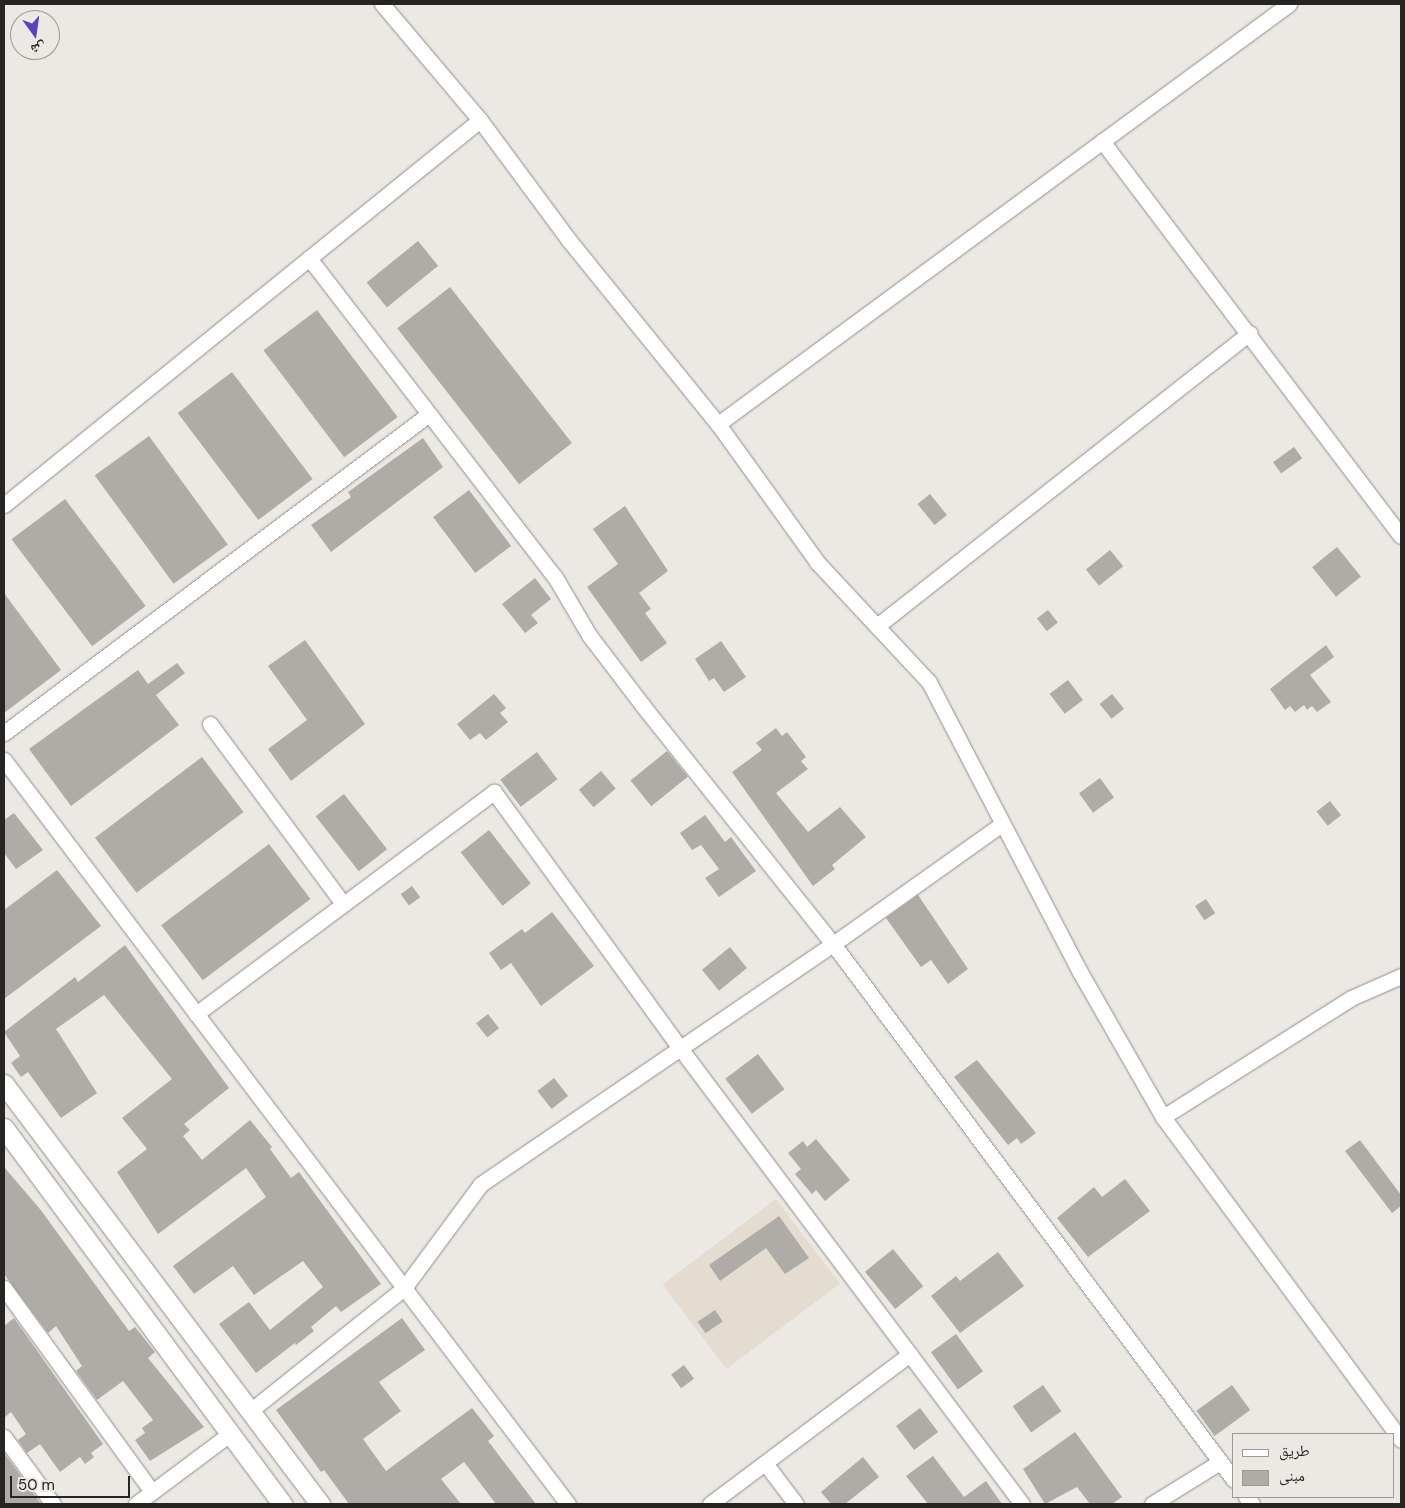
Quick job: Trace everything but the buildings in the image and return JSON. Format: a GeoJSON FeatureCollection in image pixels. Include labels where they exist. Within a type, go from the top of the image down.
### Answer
{"type":"FeatureCollection","features":[{"type":"Feature","properties":{"kind":"street"},"geometry":{"type":"LineString","coordinates":[[382,4],[480,120],[568,239],[718,424],[817,562],[929,682],[1080,972],[1163,1117],[1401,1440]]}},
{"type":"Feature","properties":{"kind":"street"},"geometry":{"type":"LineString","coordinates":[[718,424],[1289,4]]}},
{"type":"Feature","properties":{"kind":"street"},"geometry":{"type":"LineString","coordinates":[[4,505],[480,120]]}},
{"type":"Feature","properties":{"kind":"street"},"geometry":{"type":"LineString","coordinates":[[1102,141],[1401,536]]}},
{"type":"Feature","properties":{"kind":"street"},"geometry":{"type":"LineString","coordinates":[[309,258],[555,577],[589,635],[643,706],[833,944],[1232,1477]]}},
{"type":"Feature","properties":{"kind":"street"},"geometry":{"type":"LineString","coordinates":[[877,626],[1249,333]]}},
{"type":"Feature","properties":{"kind":"street"},"geometry":{"type":"LineString","coordinates":[[4,733],[429,414]]}},
{"type":"Feature","properties":{"kind":"street"},"geometry":{"type":"LineString","coordinates":[[210,724],[343,904]]}},
{"type":"Feature","properties":{"kind":"street"},"geometry":{"type":"LineString","coordinates":[[4,760],[568,1504]]}},
{"type":"Feature","properties":{"kind":"street"},"geometry":{"type":"LineString","coordinates":[[196,1014],[494,792],[680,1048],[1022,1504]]}},
{"type":"Feature","properties":{"kind":"street"},"geometry":{"type":"LineString","coordinates":[[250,1411],[404,1288],[481,1184],[833,944],[1002,824]]}},
{"type":"Feature","properties":{"kind":"street"},"geometry":{"type":"LineString","coordinates":[[1163,1117],[1351,998],[1401,976]]}},
{"type":"Feature","properties":{"kind":"street"},"geometry":{"type":"LineString","coordinates":[[4,1084],[320,1504]]}},
{"type":"Feature","properties":{"kind":"street"},"geometry":{"type":"LineString","coordinates":[[4,1128],[282,1504]]}},
{"type":"Feature","properties":{"kind":"street"},"geometry":{"type":"LineString","coordinates":[[4,1288],[152,1492]]}},
{"type":"Feature","properties":{"kind":"street"},"geometry":{"type":"LineString","coordinates":[[710,1504],[910,1354]]}},
{"type":"Feature","properties":{"kind":"street"},"geometry":{"type":"LineString","coordinates":[[136,1504],[231,1433]]}},
{"type":"Feature","properties":{"kind":"street"},"geometry":{"type":"LineString","coordinates":[[4,1438],[53,1504]]}},
{"type":"Feature","properties":{"kind":"street"},"geometry":{"type":"LineString","coordinates":[[1152,1504],[1220,1462]]}},
{"type":"Feature","properties":{"kind":"street"},"geometry":{"type":"LineString","coordinates":[[765,1463],[796,1504]]}},
{"type":"Feature","properties":{"kind":"shaded area"},"geometry":{"type":"Polygon","coordinates":[[[776,1199],[840,1284],[726,1369],[663,1284],[776,1199]]]}}]}
